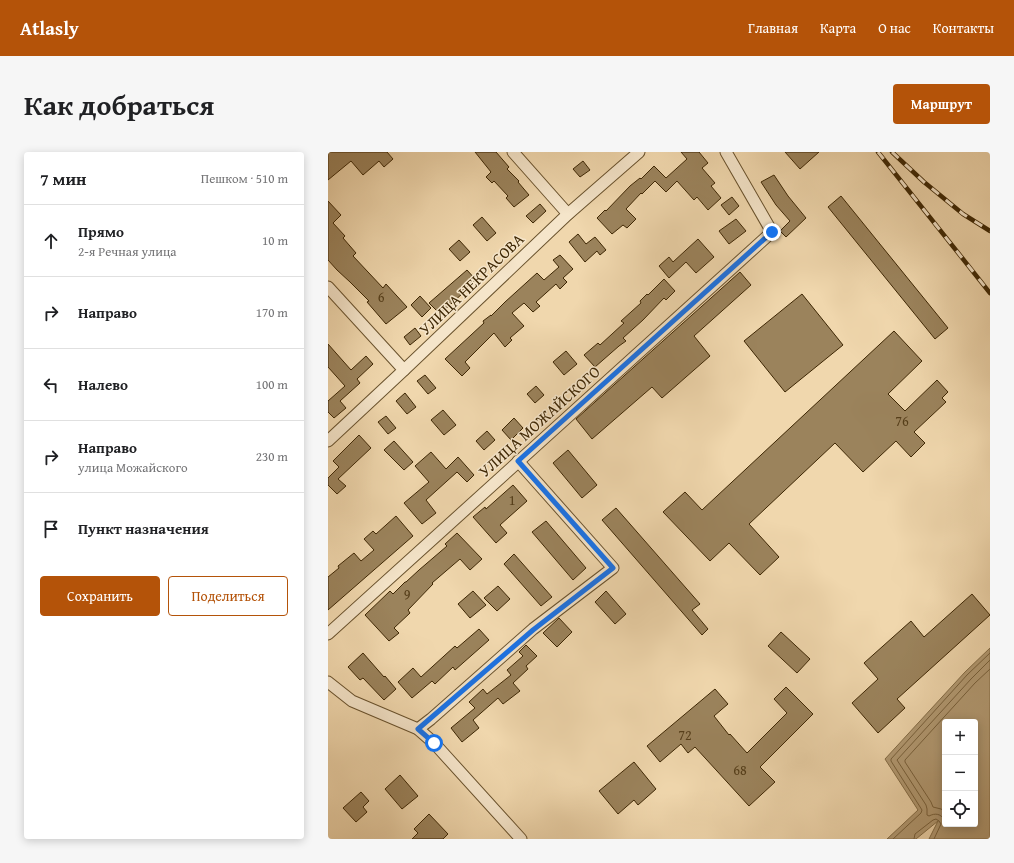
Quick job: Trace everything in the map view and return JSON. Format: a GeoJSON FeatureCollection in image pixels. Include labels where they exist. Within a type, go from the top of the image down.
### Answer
{"type":"FeatureCollection","features":[{"type":"Feature","properties":{"kind":"street"},"geometry":{"type":"LineString","coordinates":[[513,152],[568,214]]}},
{"type":"Feature","properties":{"kind":"street","name":"УЛИЦА НЕКРАСОВА"},"geometry":{"type":"LineString","coordinates":[[328,441],[568,214],[639,152]]}},
{"type":"Feature","properties":{"kind":"street","name":"УЛИЦА МОЖАЙСКОГО"},"geometry":{"type":"LineString","coordinates":[[328,634],[772,232],[726,152]]}},
{"type":"Feature","properties":{"kind":"street"},"geometry":{"type":"LineString","coordinates":[[328,287],[404,370]]}},
{"type":"Feature","properties":{"kind":"street"},"geometry":{"type":"LineString","coordinates":[[418,729],[533,630],[613,568],[518,461]]}},
{"type":"Feature","properties":{"kind":"street"},"geometry":{"type":"LineString","coordinates":[[328,682],[352,701],[418,729],[434,743],[521,839]]}},
{"type":"Feature","properties":{"kind":"water"},"geometry":{"type":"Polygon","coordinates":[[[990,648],[990,839],[929,839],[938,821],[916,839],[887,839],[918,810],[885,759],[965,672],[990,648]]]}},
{"type":"Feature","properties":{"kind":"building"},"geometry":{"type":"Polygon","coordinates":[[[328,152],[387,152],[393,159],[384,167],[379,161],[363,175],[351,161],[328,180],[328,152]]]}},
{"type":"Feature","properties":{"kind":"building"},"geometry":{"type":"Polygon","coordinates":[[[475,152],[496,152],[509,167],[507,169],[519,181],[518,182],[529,195],[514,207],[506,198],[508,196],[494,181],[492,183],[486,177],[491,172],[475,152]]]}},
{"type":"Feature","properties":{"kind":"building"},"geometry":{"type":"Polygon","coordinates":[[[681,152],[699,152],[708,163],[702,168],[715,183],[711,186],[721,198],[708,210],[697,197],[694,200],[677,181],[666,192],[655,181],[626,209],[636,219],[627,228],[623,225],[612,234],[597,218],[605,210],[606,211],[630,186],[640,178],[641,179],[654,166],[666,178],[687,159],[681,152]]]}},
{"type":"Feature","properties":{"kind":"building"},"geometry":{"type":"Polygon","coordinates":[[[785,152],[819,152],[800,169],[785,152]]]}},
{"type":"Feature","properties":{"kind":"building"},"geometry":{"type":"Polygon","coordinates":[[[583,161],[590,170],[580,177],[573,169],[583,161]]]}},
{"type":"Feature","properties":{"kind":"building"},"geometry":{"type":"Polygon","coordinates":[[[774,175],[788,196],[806,218],[786,237],[780,231],[790,221],[776,205],[761,182],[774,175]]]}},
{"type":"Feature","properties":{"kind":"building"},"geometry":{"type":"Polygon","coordinates":[[[841,196],[948,328],[935,339],[828,207],[841,196]]]}},
{"type":"Feature","properties":{"kind":"building"},"geometry":{"type":"Polygon","coordinates":[[[732,197],[739,206],[729,215],[721,205],[732,197]]]}},
{"type":"Feature","properties":{"kind":"building"},"geometry":{"type":"Polygon","coordinates":[[[328,201],[341,215],[333,223],[345,236],[343,238],[356,253],[353,256],[383,288],[386,284],[407,307],[386,324],[367,302],[369,301],[328,260],[328,201]]]}},
{"type":"Feature","properties":{"kind":"building"},"geometry":{"type":"Polygon","coordinates":[[[540,204],[546,211],[533,223],[526,216],[540,204]]]}},
{"type":"Feature","properties":{"kind":"building"},"geometry":{"type":"Polygon","coordinates":[[[482,217],[496,233],[487,241],[473,225],[482,217]]]}},
{"type":"Feature","properties":{"kind":"building"},"geometry":{"type":"Polygon","coordinates":[[[736,219],[746,231],[729,244],[719,231],[736,219]]]}},
{"type":"Feature","properties":{"kind":"building"},"geometry":{"type":"Polygon","coordinates":[[[578,234],[586,244],[595,237],[606,250],[600,255],[597,251],[585,262],[569,242],[578,234]]]}},
{"type":"Feature","properties":{"kind":"building"},"geometry":{"type":"Polygon","coordinates":[[[698,239],[714,257],[696,273],[686,262],[669,278],[659,266],[669,257],[673,262],[698,239]]]}},
{"type":"Feature","properties":{"kind":"building"},"geometry":{"type":"Polygon","coordinates":[[[459,240],[470,252],[460,261],[449,249],[459,240]]]}},
{"type":"Feature","properties":{"kind":"building"},"geometry":{"type":"Polygon","coordinates":[[[560,255],[573,269],[563,278],[567,282],[560,289],[556,284],[536,302],[540,306],[533,312],[524,303],[512,313],[524,326],[510,338],[512,340],[505,347],[494,333],[465,362],[470,368],[462,376],[445,359],[484,323],[483,321],[491,316],[537,273],[544,280],[559,267],[553,260],[560,255]]]}},
{"type":"Feature","properties":{"kind":"building"},"geometry":{"type":"Polygon","coordinates":[[[467,270],[476,280],[462,291],[463,293],[440,314],[429,303],[467,270]]]}},
{"type":"Feature","properties":{"kind":"building"},"geometry":{"type":"Polygon","coordinates":[[[740,272],[751,285],[694,336],[710,356],[662,398],[652,387],[592,439],[576,419],[740,272]]]}},
{"type":"Feature","properties":{"kind":"building"},"geometry":{"type":"Polygon","coordinates":[[[664,279],[675,291],[666,300],[664,298],[623,338],[626,341],[595,367],[584,355],[598,343],[600,345],[624,323],[621,321],[664,279]]]}},
{"type":"Feature","properties":{"kind":"building"},"geometry":{"type":"Polygon","coordinates":[[[802,294],[843,345],[785,392],[744,341],[802,294]]]}},
{"type":"Feature","properties":{"kind":"building"},"geometry":{"type":"Polygon","coordinates":[[[420,296],[431,308],[422,317],[411,305],[420,296]]]}},
{"type":"Feature","properties":{"kind":"building"},"geometry":{"type":"Polygon","coordinates":[[[415,328],[421,336],[410,345],[404,337],[415,328]]]}},
{"type":"Feature","properties":{"kind":"building"},"geometry":{"type":"Polygon","coordinates":[[[894,331],[922,361],[888,394],[905,411],[937,380],[948,392],[942,398],[946,402],[914,432],[925,443],[911,457],[896,441],[863,472],[835,443],[749,524],[779,557],[760,575],[729,543],[710,561],[663,512],[685,492],[702,510],[894,331]]]}},
{"type":"Feature","properties":{"kind":"building"},"geometry":{"type":"Polygon","coordinates":[[[328,344],[351,370],[366,356],[373,364],[357,379],[360,383],[340,401],[346,408],[334,418],[328,412],[328,401],[345,386],[328,367],[328,344]]]}},
{"type":"Feature","properties":{"kind":"building"},"geometry":{"type":"Polygon","coordinates":[[[566,351],[577,364],[564,375],[553,362],[566,351]]]}},
{"type":"Feature","properties":{"kind":"building"},"geometry":{"type":"Polygon","coordinates":[[[425,375],[436,388],[428,394],[417,381],[425,375]]]}},
{"type":"Feature","properties":{"kind":"building"},"geometry":{"type":"Polygon","coordinates":[[[536,386],[544,395],[535,403],[527,394],[536,386]]]}},
{"type":"Feature","properties":{"kind":"building"},"geometry":{"type":"Polygon","coordinates":[[[405,393],[416,407],[407,414],[396,401],[405,393]]]}},
{"type":"Feature","properties":{"kind":"building"},"geometry":{"type":"Polygon","coordinates":[[[443,410],[456,425],[444,435],[431,420],[443,410]]]}},
{"type":"Feature","properties":{"kind":"building"},"geometry":{"type":"Polygon","coordinates":[[[386,416],[396,428],[388,434],[378,422],[386,416]]]}},
{"type":"Feature","properties":{"kind":"building"},"geometry":{"type":"Polygon","coordinates":[[[514,418],[523,428],[511,440],[502,430],[514,418]]]}},
{"type":"Feature","properties":{"kind":"building"},"geometry":{"type":"Polygon","coordinates":[[[487,431],[495,440],[484,450],[476,441],[487,431]]]}},
{"type":"Feature","properties":{"kind":"building"},"geometry":{"type":"Polygon","coordinates":[[[359,435],[371,448],[338,479],[346,486],[337,494],[328,485],[328,478],[339,467],[333,461],[359,435]]]}},
{"type":"Feature","properties":{"kind":"building"},"geometry":{"type":"Polygon","coordinates":[[[394,441],[413,462],[404,470],[384,450],[394,441]]]}},
{"type":"Feature","properties":{"kind":"building"},"geometry":{"type":"Polygon","coordinates":[[[568,450],[597,485],[582,498],[553,463],[568,450]]]}},
{"type":"Feature","properties":{"kind":"building"},"geometry":{"type":"Polygon","coordinates":[[[431,452],[446,469],[458,457],[474,475],[467,482],[457,472],[426,500],[436,513],[422,524],[404,503],[429,482],[415,466],[431,452]]]}},
{"type":"Feature","properties":{"kind":"building"},"geometry":{"type":"Polygon","coordinates":[[[513,485],[527,501],[500,525],[507,533],[496,543],[473,517],[485,507],[486,509],[513,485]]]}},
{"type":"Feature","properties":{"kind":"building"},"geometry":{"type":"Polygon","coordinates":[[[616,508],[700,604],[692,610],[708,629],[702,635],[602,520],[616,508]]]}},
{"type":"Feature","properties":{"kind":"building"},"geometry":{"type":"Polygon","coordinates":[[[396,516],[413,536],[328,610],[328,577],[339,568],[338,566],[354,553],[361,561],[374,550],[364,539],[373,531],[376,534],[396,516]]]}},
{"type":"Feature","properties":{"kind":"building"},"geometry":{"type":"Polygon","coordinates":[[[546,521],[586,568],[573,580],[532,532],[546,521]]]}},
{"type":"Feature","properties":{"kind":"building"},"geometry":{"type":"Polygon","coordinates":[[[457,533],[482,559],[470,570],[460,559],[432,583],[433,584],[408,610],[410,613],[394,628],[399,633],[389,641],[365,615],[390,591],[393,594],[447,546],[445,544],[457,533]]]}},
{"type":"Feature","properties":{"kind":"building"},"geometry":{"type":"Polygon","coordinates":[[[514,554],[552,597],[541,606],[504,564],[514,554]]]}},
{"type":"Feature","properties":{"kind":"building"},"geometry":{"type":"Polygon","coordinates":[[[498,586],[510,599],[497,611],[484,598],[498,586]]]}},
{"type":"Feature","properties":{"kind":"building"},"geometry":{"type":"Polygon","coordinates":[[[473,591],[486,605],[470,618],[458,604],[473,591]]]}},
{"type":"Feature","properties":{"kind":"building"},"geometry":{"type":"Polygon","coordinates":[[[606,591],[626,614],[615,624],[595,602],[606,591]]]}},
{"type":"Feature","properties":{"kind":"building"},"geometry":{"type":"Polygon","coordinates":[[[972,594],[990,615],[897,699],[905,708],[878,733],[852,703],[878,679],[864,663],[911,621],[924,637],[972,594]]]}},
{"type":"Feature","properties":{"kind":"building"},"geometry":{"type":"Polygon","coordinates":[[[559,618],[572,632],[557,647],[543,633],[559,618]]]}},
{"type":"Feature","properties":{"kind":"building"},"geometry":{"type":"Polygon","coordinates":[[[479,629],[489,640],[455,670],[453,667],[435,684],[432,681],[412,698],[398,682],[413,668],[421,677],[455,646],[457,648],[479,629]]]}},
{"type":"Feature","properties":{"kind":"building"},"geometry":{"type":"Polygon","coordinates":[[[781,632],[810,659],[797,673],[768,646],[781,632]]]}},
{"type":"Feature","properties":{"kind":"building"},"geometry":{"type":"Polygon","coordinates":[[[526,645],[537,656],[526,666],[528,669],[513,683],[520,691],[503,704],[498,698],[473,720],[479,728],[462,742],[451,728],[475,708],[469,702],[483,689],[487,694],[511,675],[507,670],[523,656],[519,652],[526,645]]]}},
{"type":"Feature","properties":{"kind":"building"},"geometry":{"type":"Polygon","coordinates":[[[363,653],[396,689],[384,700],[363,678],[360,680],[348,667],[363,653]]]}},
{"type":"Feature","properties":{"kind":"building"},"geometry":{"type":"Polygon","coordinates":[[[786,687],[813,714],[760,767],[775,782],[749,806],[695,747],[688,753],[681,744],[660,762],[647,746],[715,689],[728,704],[714,716],[729,735],[730,734],[747,753],[787,713],[774,699],[786,687]]]}},
{"type":"Feature","properties":{"kind":"building"},"geometry":{"type":"Polygon","coordinates":[[[634,762],[656,789],[638,805],[634,800],[618,814],[599,791],[634,762]]]}},
{"type":"Feature","properties":{"kind":"building"},"geometry":{"type":"Polygon","coordinates":[[[400,775],[418,796],[402,809],[385,789],[400,775]]]}},
{"type":"Feature","properties":{"kind":"building"},"geometry":{"type":"Polygon","coordinates":[[[361,792],[369,801],[363,807],[367,812],[356,822],[343,808],[361,792]]]}},
{"type":"Feature","properties":{"kind":"building"},"geometry":{"type":"Polygon","coordinates":[[[429,814],[448,834],[443,839],[412,839],[418,833],[414,829],[429,814]]]}},
{"type":"Feature","properties":{"kind":"railway"},"geometry":{"type":"LineString","coordinates":[[878,152],[990,293]]}},
{"type":"Feature","properties":{"kind":"railway"},"geometry":{"type":"LineString","coordinates":[[892,152],[924,182],[963,214],[990,231]]}},
{"type":"Feature","properties":{"kind":"route"},"geometry":{"type":"LineString","coordinates":[[434,743],[418,729],[533,630],[613,568],[518,461],[772,232]]}}]}
